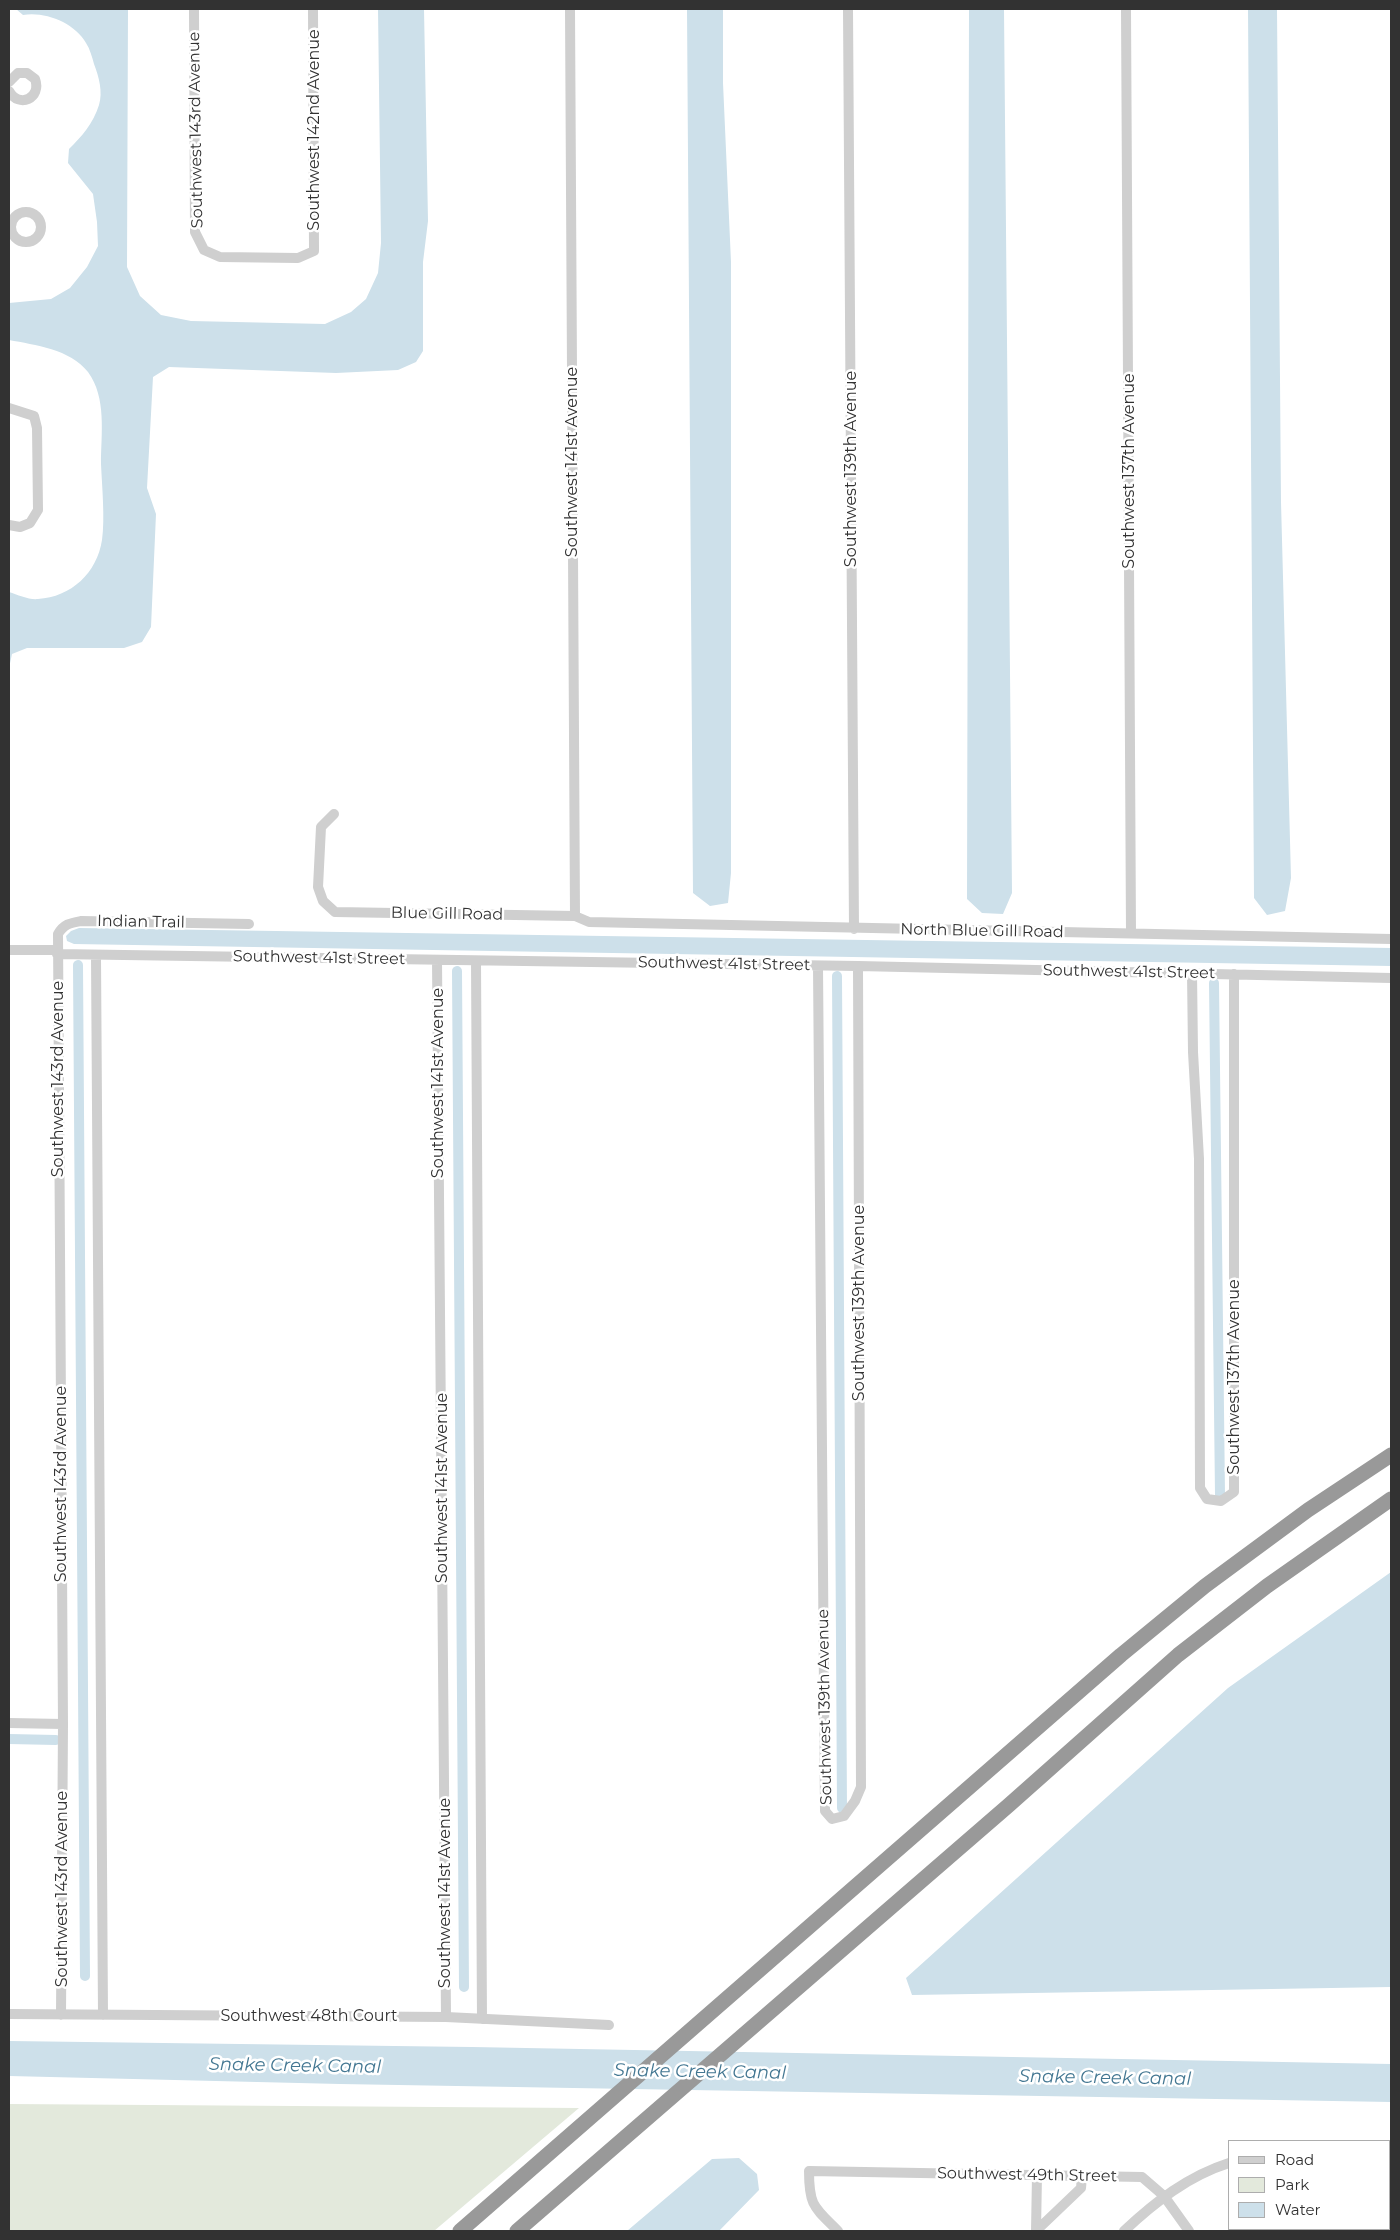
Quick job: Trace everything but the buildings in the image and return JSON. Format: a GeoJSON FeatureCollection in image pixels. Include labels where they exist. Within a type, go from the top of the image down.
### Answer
{"type":"FeatureCollection","features":[{"type":"Feature","properties":{"kind":"highway"},"geometry":{"type":"LineString","coordinates":[[460,2231],[1114,1661],[1205,1586],[1308,1510],[1391,1455]]}},
{"type":"Feature","properties":{"kind":"highway"},"geometry":{"type":"LineString","coordinates":[[517,2231],[1009,1805],[1178,1655],[1267,1586],[1391,1499]]}},
{"type":"Feature","properties":{"kind":"street","name":"Southwest 143rd Avenue"},"geometry":{"type":"LineString","coordinates":[[194,9],[195,232],[204,250],[220,257],[298,258],[314,251]]}},
{"type":"Feature","properties":{"kind":"street","name":"Southwest 142nd Avenue"},"geometry":{"type":"LineString","coordinates":[[313,9],[314,251]]}},
{"type":"Feature","properties":{"kind":"street","name":"Southwest 141st Avenue"},"geometry":{"type":"LineString","coordinates":[[570,9],[575,916]]}},
{"type":"Feature","properties":{"kind":"street","name":"Southwest 139th Avenue"},"geometry":{"type":"LineString","coordinates":[[848,9],[854,929]]}},
{"type":"Feature","properties":{"kind":"street","name":"Southwest 137th Avenue"},"geometry":{"type":"LineString","coordinates":[[1126,9],[1131,933]]}},
{"type":"Feature","properties":{"kind":"street"},"geometry":{"type":"LineString","coordinates":[[9,82],[18,73],[27,73],[35,79],[37,89],[32,97],[24,101],[15,99],[9,92]]}},
{"type":"Feature","properties":{"kind":"street"},"geometry":{"type":"LineString","coordinates":[[9,408],[34,416],[37,428],[38,510],[30,523],[20,527],[9,525]]}},
{"type":"Feature","properties":{"kind":"street","name":"Blue Gill Road"},"geometry":{"type":"LineString","coordinates":[[334,814],[321,827],[318,887],[323,901],[335,912],[575,916]]}},
{"type":"Feature","properties":{"kind":"street","name":"North Blue Gill Road"},"geometry":{"type":"LineString","coordinates":[[575,916],[589,922],[1391,939]]}},
{"type":"Feature","properties":{"kind":"street","name":"Indian Trail"},"geometry":{"type":"LineString","coordinates":[[57,952],[58,934],[62,927],[68,923],[80,921],[249,924]]}},
{"type":"Feature","properties":{"kind":"street","name":"Southwest 41st Street"},"geometry":{"type":"LineString","coordinates":[[9,950],[96,956],[858,966],[1391,978]]}},
{"type":"Feature","properties":{"kind":"street","name":"Southwest 143rd Avenue"},"geometry":{"type":"LineString","coordinates":[[57,952],[63,1724],[62,2014]]}},
{"type":"Feature","properties":{"kind":"street"},"geometry":{"type":"LineString","coordinates":[[96,956],[103,2015]]}},
{"type":"Feature","properties":{"kind":"street","name":"Southwest 141st Avenue"},"geometry":{"type":"LineString","coordinates":[[438,960],[446,2017]]}},
{"type":"Feature","properties":{"kind":"street"},"geometry":{"type":"LineString","coordinates":[[476,962],[482,2019]]}},
{"type":"Feature","properties":{"kind":"street","name":"Southwest 139th Avenue"},"geometry":{"type":"LineString","coordinates":[[818,966],[825,1811],[832,1819],[844,1816],[856,1801],[861,1787],[858,966]]}},
{"type":"Feature","properties":{"kind":"street","name":"Southwest 137th Avenue"},"geometry":{"type":"LineString","coordinates":[[1192,973],[1193,1052],[1200,1158],[1200,1488],[1207,1499],[1220,1500],[1234,1492],[1234,974]]}},
{"type":"Feature","properties":{"kind":"street"},"geometry":{"type":"LineString","coordinates":[[9,1723],[63,1724]]}},
{"type":"Feature","properties":{"kind":"street","name":"Southwest 48th Court"},"geometry":{"type":"LineString","coordinates":[[9,2014],[446,2017],[609,2025]]}},
{"type":"Feature","properties":{"kind":"street"},"geometry":{"type":"LineString","coordinates":[[1124,2231],[1164,2196],[1191,2180],[1228,2163]]}},
{"type":"Feature","properties":{"kind":"street","name":"Southwest 49th Street"},"geometry":{"type":"LineString","coordinates":[[838,2231],[816,2208],[809,2195],[809,2171],[1142,2177],[1164,2196]]}},
{"type":"Feature","properties":{"kind":"street"},"geometry":{"type":"LineString","coordinates":[[1036,2231],[1037,2175]]}},
{"type":"Feature","properties":{"kind":"street"},"geometry":{"type":"LineString","coordinates":[[1036,2231],[1081,2188],[1082,2176]]}},
{"type":"Feature","properties":{"kind":"street"},"geometry":{"type":"LineString","coordinates":[[1164,2196],[1188,2231]]}},
{"type":"Feature","properties":{"kind":"green space"},"geometry":{"type":"Polygon","coordinates":[[[9,2104],[579,2108],[434,2231],[9,2231],[9,2104]]]}},
{"type":"Feature","properties":{"kind":"water"},"geometry":{"type":"Polygon","coordinates":[[[16,9],[128,9],[127,267],[140,296],[161,315],[191,321],[325,324],[351,312],[366,299],[378,273],[381,243],[378,9],[424,9],[428,221],[423,262],[423,351],[416,362],[398,370],[336,373],[169,367],[153,377],[147,488],[156,514],[151,627],[142,642],[124,648],[27,648],[12,654],[9,668],[9,592],[27,598],[38,599],[61,594],[71,588],[88,573],[95,563],[102,540],[103,522],[102,416],[94,382],[81,364],[62,353],[41,346],[9,340],[9,303],[51,299],[70,288],[87,267],[98,246],[93,194],[68,163],[69,149],[87,129],[97,112],[101,95],[100,84],[89,48],[75,30],[59,20],[41,15],[23,15],[16,9]]]}},
{"type":"Feature","properties":{"kind":"water"},"geometry":{"type":"Polygon","coordinates":[[[687,9],[723,9],[723,83],[731,262],[731,873],[728,903],[710,906],[693,893],[687,9]]]}},
{"type":"Feature","properties":{"kind":"water"},"geometry":{"type":"Polygon","coordinates":[[[969,9],[1004,9],[1012,893],[1003,914],[982,913],[967,899],[969,9]]]}},
{"type":"Feature","properties":{"kind":"water"},"geometry":{"type":"Polygon","coordinates":[[[1248,9],[1277,9],[1281,502],[1291,878],[1285,911],[1267,915],[1254,898],[1248,9]]]}},
{"type":"Feature","properties":{"kind":"water"},"geometry":{"type":"Polygon","coordinates":[[[79,928],[1391,948],[1391,966],[74,944],[67,941],[66,936],[71,931],[79,928]]]}},
{"type":"Feature","properties":{"kind":"water"},"geometry":{"type":"Polygon","coordinates":[[[1391,1572],[1391,1987],[912,1995],[906,1978],[1228,1688],[1391,1572]]]}},
{"type":"Feature","properties":{"kind":"water","name":"Snake Creek Canal"},"geometry":{"type":"Polygon","coordinates":[[[9,2041],[472,2047],[1391,2064],[1391,2102],[340,2084],[9,2076],[9,2041]]]}},
{"type":"Feature","properties":{"kind":"water"},"geometry":{"type":"Polygon","coordinates":[[[739,2158],[757,2174],[759,2190],[719,2231],[627,2231],[712,2159],[739,2158]]]}},
{"type":"Feature","properties":{"kind":"waterway"},"geometry":{"type":"LineString","coordinates":[[78,965],[85,1976]]}},
{"type":"Feature","properties":{"kind":"waterway"},"geometry":{"type":"LineString","coordinates":[[457,971],[464,1987]]}},
{"type":"Feature","properties":{"kind":"waterway"},"geometry":{"type":"LineString","coordinates":[[837,976],[842,1808]]}},
{"type":"Feature","properties":{"kind":"waterway"},"geometry":{"type":"LineString","coordinates":[[1214,983],[1220,1495]]}},
{"type":"Feature","properties":{"kind":"waterway"},"geometry":{"type":"LineString","coordinates":[[9,1739],[56,1740]]}}]}
